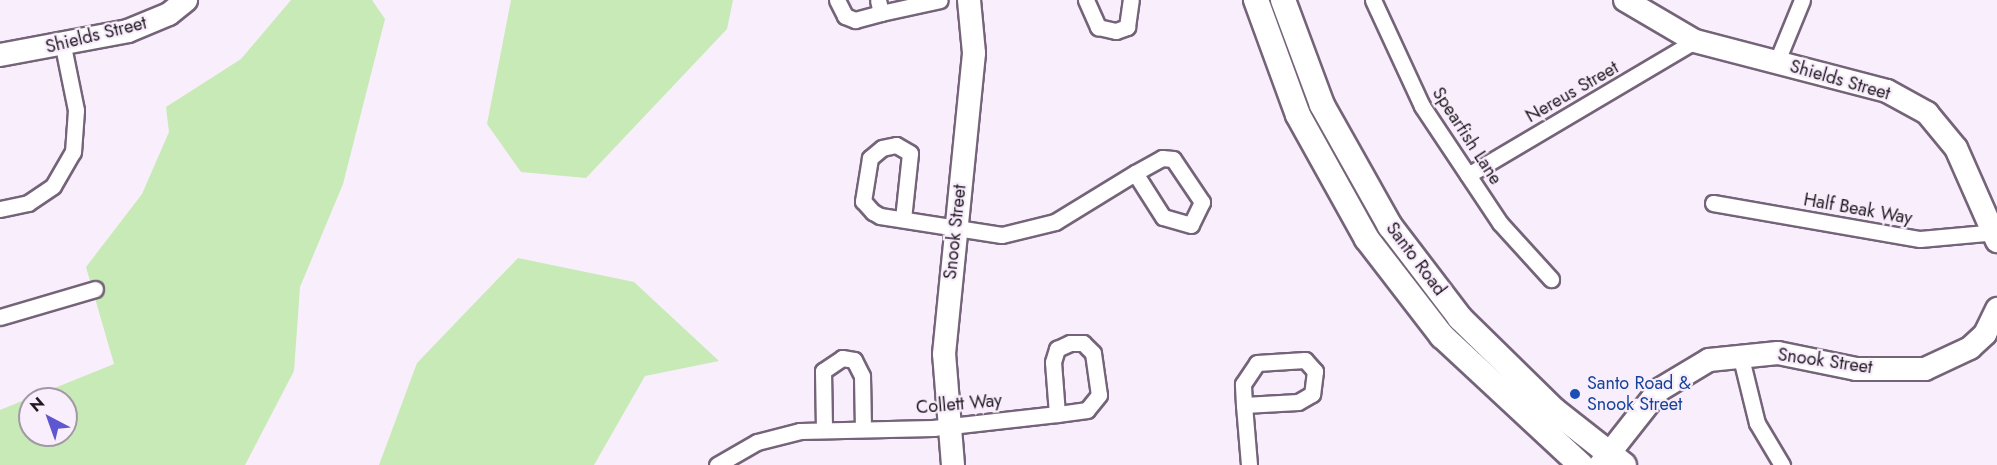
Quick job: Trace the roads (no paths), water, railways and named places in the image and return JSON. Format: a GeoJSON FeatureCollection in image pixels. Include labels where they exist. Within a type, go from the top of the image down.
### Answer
{"type":"FeatureCollection","features":[{"type":"Feature","properties":{"kind":"main road","name":"Santo Road"},"geometry":{"type":"LineString","coordinates":[[1256,0],[1298,115],[1367,239],[1442,336],[1581,465]]}},
{"type":"Feature","properties":{"kind":"main road","name":"Santo Road"},"geometry":{"type":"LineString","coordinates":[[1283,0],[1322,105],[1390,226],[1460,318],[1554,410],[1611,461]]}},
{"type":"Feature","properties":{"kind":"street","name":"Shields Street"},"geometry":{"type":"LineString","coordinates":[[0,55],[63,46],[128,30],[170,14],[186,0]]}},
{"type":"Feature","properties":{"kind":"street"},"geometry":{"type":"LineString","coordinates":[[837,0],[845,16],[855,20],[880,7],[940,0]]}},
{"type":"Feature","properties":{"kind":"street","name":"Snook Street"},"geometry":{"type":"LineString","coordinates":[[952,465],[947,427],[944,354],[954,228],[974,53],[969,0]]}},
{"type":"Feature","properties":{"kind":"street"},"geometry":{"type":"LineString","coordinates":[[1086,0],[1098,27],[1116,31],[1127,27],[1131,0]]}},
{"type":"Feature","properties":{"kind":"street","name":"Spearfish Lane"},"geometry":{"type":"LineString","coordinates":[[1373,0],[1406,75],[1468,175],[1500,223],[1551,279]]}},
{"type":"Feature","properties":{"kind":"street","name":"Shields Street"},"geometry":{"type":"LineString","coordinates":[[1625,0],[1695,41],[1887,91],[1927,113],[1956,148],[1996,235]]}},
{"type":"Feature","properties":{"kind":"street"},"geometry":{"type":"LineString","coordinates":[[1777,61],[1802,0]]}},
{"type":"Feature","properties":{"kind":"street","name":"Nereus Street"},"geometry":{"type":"LineString","coordinates":[[1468,175],[1695,41]]}},
{"type":"Feature","properties":{"kind":"street"},"geometry":{"type":"LineString","coordinates":[[0,209],[28,203],[52,186],[73,152],[76,110],[63,46]]}},
{"type":"Feature","properties":{"kind":"street"},"geometry":{"type":"LineString","coordinates":[[903,219],[910,153],[896,145],[882,148],[870,158],[863,201],[880,216],[1002,235],[1035,231],[1135,173],[1162,158],[1173,159],[1202,202],[1197,222],[1175,225],[1163,218],[1135,173]]}},
{"type":"Feature","properties":{"kind":"street","name":"Half Beak Way"},"geometry":{"type":"LineString","coordinates":[[1713,203],[1920,239],[1996,235]]}},
{"type":"Feature","properties":{"kind":"street"},"geometry":{"type":"LineString","coordinates":[[0,317],[95,289]]}},
{"type":"Feature","properties":{"kind":"street","name":"Snook Street"},"geometry":{"type":"LineString","coordinates":[[1611,461],[1679,373],[1740,354],[1778,353],[1856,369],[1925,369],[1970,348],[1985,334],[1997,309]]}},
{"type":"Feature","properties":{"kind":"street","name":"Collett Way"},"geometry":{"type":"LineString","coordinates":[[717,465],[757,441],[824,428],[947,427],[1057,414],[1096,403],[1093,353],[1083,343],[1057,349],[1057,414]]}},
{"type":"Feature","properties":{"kind":"street"},"geometry":{"type":"LineString","coordinates":[[1740,354],[1757,423],[1782,465]]}},
{"type":"Feature","properties":{"kind":"street"},"geometry":{"type":"LineString","coordinates":[[824,428],[823,371],[842,358],[854,360],[862,376],[863,428]]}},
{"type":"Feature","properties":{"kind":"street"},"geometry":{"type":"LineString","coordinates":[[1244,405],[1298,402],[1312,394],[1315,371],[1305,360],[1257,363],[1244,384],[1244,405],[1249,465]]}},
{"type":"Feature","properties":{"kind":"place","name":"Santo Road & Snook Street"},"geometry":{"type":"Point","coordinates":[1575,394]}}]}
